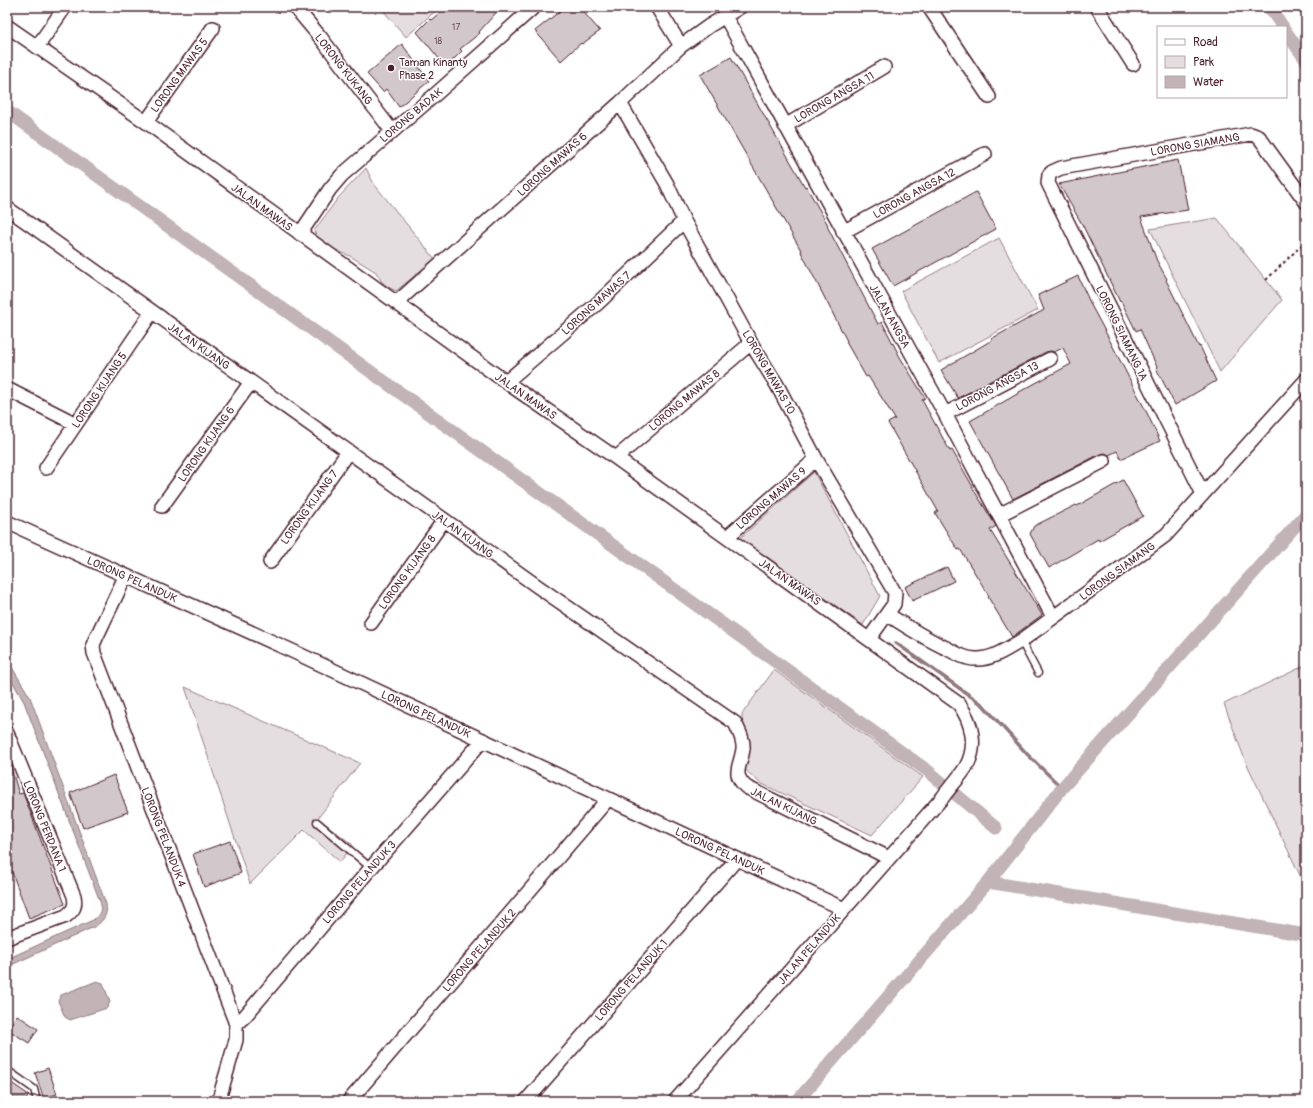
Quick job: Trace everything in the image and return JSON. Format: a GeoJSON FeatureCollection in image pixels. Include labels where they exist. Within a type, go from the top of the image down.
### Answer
{"type":"FeatureCollection","features":[{"type":"Feature","properties":{"kind":"street"},"geometry":{"type":"LineString","coordinates":[[36,47],[65,7]]}},
{"type":"Feature","properties":{"kind":"street","name":"LORONG KUKANG"},"geometry":{"type":"LineString","coordinates":[[295,7],[321,38],[392,131]]}},
{"type":"Feature","properties":{"kind":"street","name":"LORONG BADAK"},"geometry":{"type":"LineString","coordinates":[[300,234],[330,189],[342,175],[534,7]]}},
{"type":"Feature","properties":{"kind":"street"},"geometry":{"type":"LineString","coordinates":[[657,7],[681,46]]}},
{"type":"Feature","properties":{"kind":"street","name":"LORONG MAWAS 6"},"geometry":{"type":"LineString","coordinates":[[396,303],[620,103],[681,46],[709,26],[740,7]]}},
{"type":"Feature","properties":{"kind":"street"},"geometry":{"type":"LineString","coordinates":[[929,7],[988,97]]}},
{"type":"Feature","properties":{"kind":"street"},"geometry":{"type":"LineString","coordinates":[[1097,7],[1133,64]]}},
{"type":"Feature","properties":{"kind":"street","name":"JALAN ANGSA"},"geometry":{"type":"LineString","coordinates":[[725,16],[784,126],[944,414],[1053,617]]}},
{"type":"Feature","properties":{"kind":"street","name":"JALAN MAWAS"},"geometry":{"type":"LineString","coordinates":[[7,26],[146,122],[506,382],[616,458],[959,704],[970,723],[972,733],[970,756],[966,767],[943,797]]}},
{"type":"Feature","properties":{"kind":"street","name":"LORONG MAWAS 5"},"geometry":{"type":"LineString","coordinates":[[146,122],[213,28]]}},
{"type":"Feature","properties":{"kind":"street","name":"LORONG ANGSA 11"},"geometry":{"type":"LineString","coordinates":[[784,126],[884,67]]}},
{"type":"Feature","properties":{"kind":"street","name":"LORONG MAWAS 10"},"geometry":{"type":"LineString","coordinates":[[620,103],[667,184],[684,221],[751,343],[777,385],[816,459],[895,593],[894,604],[869,639]]}},
{"type":"Feature","properties":{"kind":"street","name":"LORONG SIAMANG"},"geometry":{"type":"LineString","coordinates":[[1052,172],[1062,168],[1251,134],[1259,137],[1306,202]]}},
{"type":"Feature","properties":{"kind":"street","name":"LORONG ANGSA 12"},"geometry":{"type":"LineString","coordinates":[[843,232],[985,154]]}},
{"type":"Feature","properties":{"kind":"street","name":"LORONG SIAMANG 1A"},"geometry":{"type":"LineString","coordinates":[[1052,172],[1049,175],[1048,183],[1050,189],[1203,494]]}},
{"type":"Feature","properties":{"kind":"street","name":"JALAN KIJANG"},"geometry":{"type":"LineString","coordinates":[[7,208],[537,586],[735,723],[742,737],[743,749],[738,766],[738,777],[746,787],[888,858]]}},
{"type":"Feature","properties":{"kind":"street","name":"LORONG MAWAS 7"},"geometry":{"type":"LineString","coordinates":[[506,382],[598,302],[684,221]]}},
{"type":"Feature","properties":{"kind":"street","name":"LORONG KIJANG 5"},"geometry":{"type":"LineString","coordinates":[[46,468],[152,312]]}},
{"type":"Feature","properties":{"kind":"street","name":"LORONG MAWAS 8"},"geometry":{"type":"LineString","coordinates":[[616,458],[751,343]]}},
{"type":"Feature","properties":{"kind":"street","name":"LORONG ANGSA 13"},"geometry":{"type":"LineString","coordinates":[[944,414],[1050,359]]}},
{"type":"Feature","properties":{"kind":"street","name":"LORONG SIAMANG"},"geometry":{"type":"LineString","coordinates":[[887,614],[926,639],[964,657],[977,660],[992,656],[1021,641],[1166,535],[1306,380]]}},
{"type":"Feature","properties":{"kind":"street","name":"LORONG KIJANG 6"},"geometry":{"type":"LineString","coordinates":[[162,506],[250,382]]}},
{"type":"Feature","properties":{"kind":"street"},"geometry":{"type":"LineString","coordinates":[[7,389],[76,424]]}},
{"type":"Feature","properties":{"kind":"street","name":"LORONG KIJANG 7"},"geometry":{"type":"LineString","coordinates":[[270,562],[348,452]]}},
{"type":"Feature","properties":{"kind":"street","name":"LORONG MAWAS 9"},"geometry":{"type":"LineString","coordinates":[[727,537],[816,459]]}},
{"type":"Feature","properties":{"kind":"street"},"geometry":{"type":"LineString","coordinates":[[999,515],[1104,461]]}},
{"type":"Feature","properties":{"kind":"street","name":"LORONG KIJANG 8"},"geometry":{"type":"LineString","coordinates":[[371,623],[444,520]]}},
{"type":"Feature","properties":{"kind":"street","name":"LORONG PELANDUK"},"geometry":{"type":"LineString","coordinates":[[7,522],[297,654],[736,860],[844,909]]}},
{"type":"Feature","properties":{"kind":"street","name":"LORONG PELANDUK 4"},"geometry":{"type":"LineString","coordinates":[[125,577],[93,645],[94,653],[236,1024],[236,1040],[221,1092],[220,1101]]}},
{"type":"Feature","properties":{"kind":"street","name":"LORONG PERDANA 1"},"geometry":{"type":"LineString","coordinates":[[7,733],[76,904],[73,910],[66,916],[7,938]]}},
{"type":"Feature","properties":{"kind":"street","name":"LORONG PELANDUK 3"},"geometry":{"type":"LineString","coordinates":[[236,1024],[245,1016],[371,868],[483,740]]}},
{"type":"Feature","properties":{"kind":"street","name":"JALAN PELANDUK"},"geometry":{"type":"LineString","coordinates":[[675,1101],[943,797]]}},
{"type":"Feature","properties":{"kind":"street","name":"LORONG PELANDUK 2"},"geometry":{"type":"LineString","coordinates":[[349,1101],[608,799]]}},
{"type":"Feature","properties":{"kind":"street","name":"LORONG PELANDUK 1"},"geometry":{"type":"LineString","coordinates":[[526,1101],[736,860]]}},
{"type":"Feature","properties":{"kind":"lane"},"geometry":{"type":"LineString","coordinates":[[1021,641],[1038,673]]}},
{"type":"Feature","properties":{"kind":"lane"},"geometry":{"type":"LineString","coordinates":[[317,822],[371,868]]}},
{"type":"Feature","properties":{"kind":"lane"},"geometry":{"type":"LineString","coordinates":[[7,1070],[34,1089],[37,1101]]}},
{"type":"Feature","properties":{"kind":"path"},"geometry":{"type":"LineString","coordinates":[[1266,280],[1306,241]]}},
{"type":"Feature","properties":{"kind":"green space"},"geometry":{"type":"Polygon","coordinates":[[[380,7],[440,7],[406,37],[380,7]]]}},
{"type":"Feature","properties":{"kind":"green space"},"geometry":{"type":"Polygon","coordinates":[[[366,168],[374,184],[435,259],[396,291],[382,282],[376,272],[350,256],[331,248],[318,238],[314,231],[338,198],[366,168]]]}},
{"type":"Feature","properties":{"kind":"green space"},"geometry":{"type":"Polygon","coordinates":[[[1217,218],[1282,300],[1220,372],[1150,229],[1217,218]]]}},
{"type":"Feature","properties":{"kind":"green space"},"geometry":{"type":"Polygon","coordinates":[[[999,238],[1038,310],[939,363],[901,291],[999,238]]]}},
{"type":"Feature","properties":{"kind":"green space"},"geometry":{"type":"Polygon","coordinates":[[[814,472],[880,596],[863,625],[740,538],[814,472]]]}},
{"type":"Feature","properties":{"kind":"green space"},"geometry":{"type":"Polygon","coordinates":[[[1306,665],[1306,888],[1245,760],[1224,704],[1306,665]]]}},
{"type":"Feature","properties":{"kind":"green space"},"geometry":{"type":"Polygon","coordinates":[[[774,670],[923,777],[872,835],[760,783],[739,764],[743,738],[742,714],[774,670]]]}},
{"type":"Feature","properties":{"kind":"green space"},"geometry":{"type":"Polygon","coordinates":[[[185,687],[360,763],[318,818],[353,845],[340,862],[304,830],[250,884],[185,687]]]}},
{"type":"Feature","properties":{"kind":"water"},"geometry":{"type":"Polygon","coordinates":[[[7,659],[30,697],[106,904],[106,911],[105,916],[96,926],[7,967],[7,959],[93,920],[97,917],[101,909],[101,904],[24,702],[7,672],[7,659]]]}},
{"type":"Feature","properties":{"kind":"water"},"geometry":{"type":"Polygon","coordinates":[[[97,981],[103,983],[110,1002],[107,1008],[70,1020],[65,1017],[58,1001],[61,995],[97,981]]]}},
{"type":"Feature","properties":{"kind":"building"},"geometry":{"type":"Polygon","coordinates":[[[447,7],[501,7],[479,32],[480,33],[460,49],[462,51],[446,67],[417,32],[430,19],[431,20],[447,7]]]}},
{"type":"Feature","properties":{"kind":"building"},"geometry":{"type":"Polygon","coordinates":[[[565,7],[579,7],[600,31],[582,44],[581,43],[561,61],[535,31],[565,7]]]}},
{"type":"Feature","properties":{"kind":"building"},"geometry":{"type":"Polygon","coordinates":[[[402,44],[429,81],[399,107],[386,89],[383,92],[367,74],[402,44]]]}},
{"type":"Feature","properties":{"kind":"building"},"geometry":{"type":"Polygon","coordinates":[[[731,57],[828,225],[827,226],[878,324],[882,322],[900,357],[925,398],[922,400],[950,451],[952,450],[972,487],[996,526],[990,530],[1042,615],[1012,637],[960,549],[958,550],[935,513],[938,511],[888,423],[895,419],[868,376],[866,377],[846,342],[847,341],[802,252],[700,75],[731,57]]]}},
{"type":"Feature","properties":{"kind":"building"},"geometry":{"type":"Polygon","coordinates":[[[1178,160],[1188,210],[1141,217],[1157,261],[1216,381],[1175,405],[1156,368],[1157,367],[1140,329],[1136,331],[1121,301],[1120,302],[1083,226],[1059,184],[1178,160]]]}},
{"type":"Feature","properties":{"kind":"building"},"geometry":{"type":"Polygon","coordinates":[[[976,192],[996,229],[893,286],[872,249],[976,192]]]}},
{"type":"Feature","properties":{"kind":"building"},"geometry":{"type":"Polygon","coordinates":[[[1078,276],[1092,307],[1160,441],[1121,459],[1117,451],[1109,455],[1105,453],[1100,454],[1013,499],[970,421],[1071,364],[1063,348],[1054,352],[1046,352],[958,398],[941,370],[992,340],[991,339],[1044,310],[1038,295],[1078,276]]]}},
{"type":"Feature","properties":{"kind":"building"},"geometry":{"type":"Polygon","coordinates":[[[1123,480],[1143,516],[1099,541],[1098,539],[1049,568],[1030,534],[1034,526],[1076,505],[1077,506],[1123,480]]]}},
{"type":"Feature","properties":{"kind":"building"},"geometry":{"type":"Polygon","coordinates":[[[947,567],[954,581],[912,601],[905,587],[947,567]]]}},
{"type":"Feature","properties":{"kind":"building"},"geometry":{"type":"Polygon","coordinates":[[[7,764],[10,764],[19,794],[23,793],[65,904],[29,918],[7,859],[7,764]]]}},
{"type":"Feature","properties":{"kind":"building"},"geometry":{"type":"Polygon","coordinates":[[[114,775],[128,812],[83,828],[70,793],[114,775]]]}},
{"type":"Feature","properties":{"kind":"building"},"geometry":{"type":"Polygon","coordinates":[[[230,841],[241,873],[204,887],[193,854],[230,841]]]}},
{"type":"Feature","properties":{"kind":"building"},"geometry":{"type":"Polygon","coordinates":[[[17,1015],[38,1029],[29,1043],[8,1030],[17,1015]]]}},
{"type":"Feature","properties":{"kind":"building"},"geometry":{"type":"Polygon","coordinates":[[[48,1068],[57,1094],[44,1099],[35,1073],[48,1068]]]}},
{"type":"Feature","properties":{"kind":"building"},"geometry":{"type":"Polygon","coordinates":[[[7,1080],[29,1095],[25,1101],[17,1101],[7,1094],[7,1080]]]}},
{"type":"Feature","properties":{"kind":"waterway"},"geometry":{"type":"LineString","coordinates":[[1269,7],[1282,26]]}},
{"type":"Feature","properties":{"kind":"waterway"},"geometry":{"type":"LineString","coordinates":[[1287,33],[1306,60]]}},
{"type":"Feature","properties":{"kind":"waterway"},"geometry":{"type":"LineString","coordinates":[[7,111],[928,771],[996,828]]}},
{"type":"Feature","properties":{"kind":"waterway"},"geometry":{"type":"LineString","coordinates":[[797,1101],[988,882],[1062,788],[1306,514]]}},
{"type":"Feature","properties":{"kind":"waterway"},"geometry":{"type":"LineString","coordinates":[[896,643],[983,705],[1027,754],[1062,788]]}},
{"type":"Feature","properties":{"kind":"waterway"},"geometry":{"type":"LineString","coordinates":[[988,882],[1306,935]]}},
{"type":"Feature","properties":{"kind":"place","name":"Taman Kinanty Phase 2"},"geometry":{"type":"Point","coordinates":[391,68]}}]}
